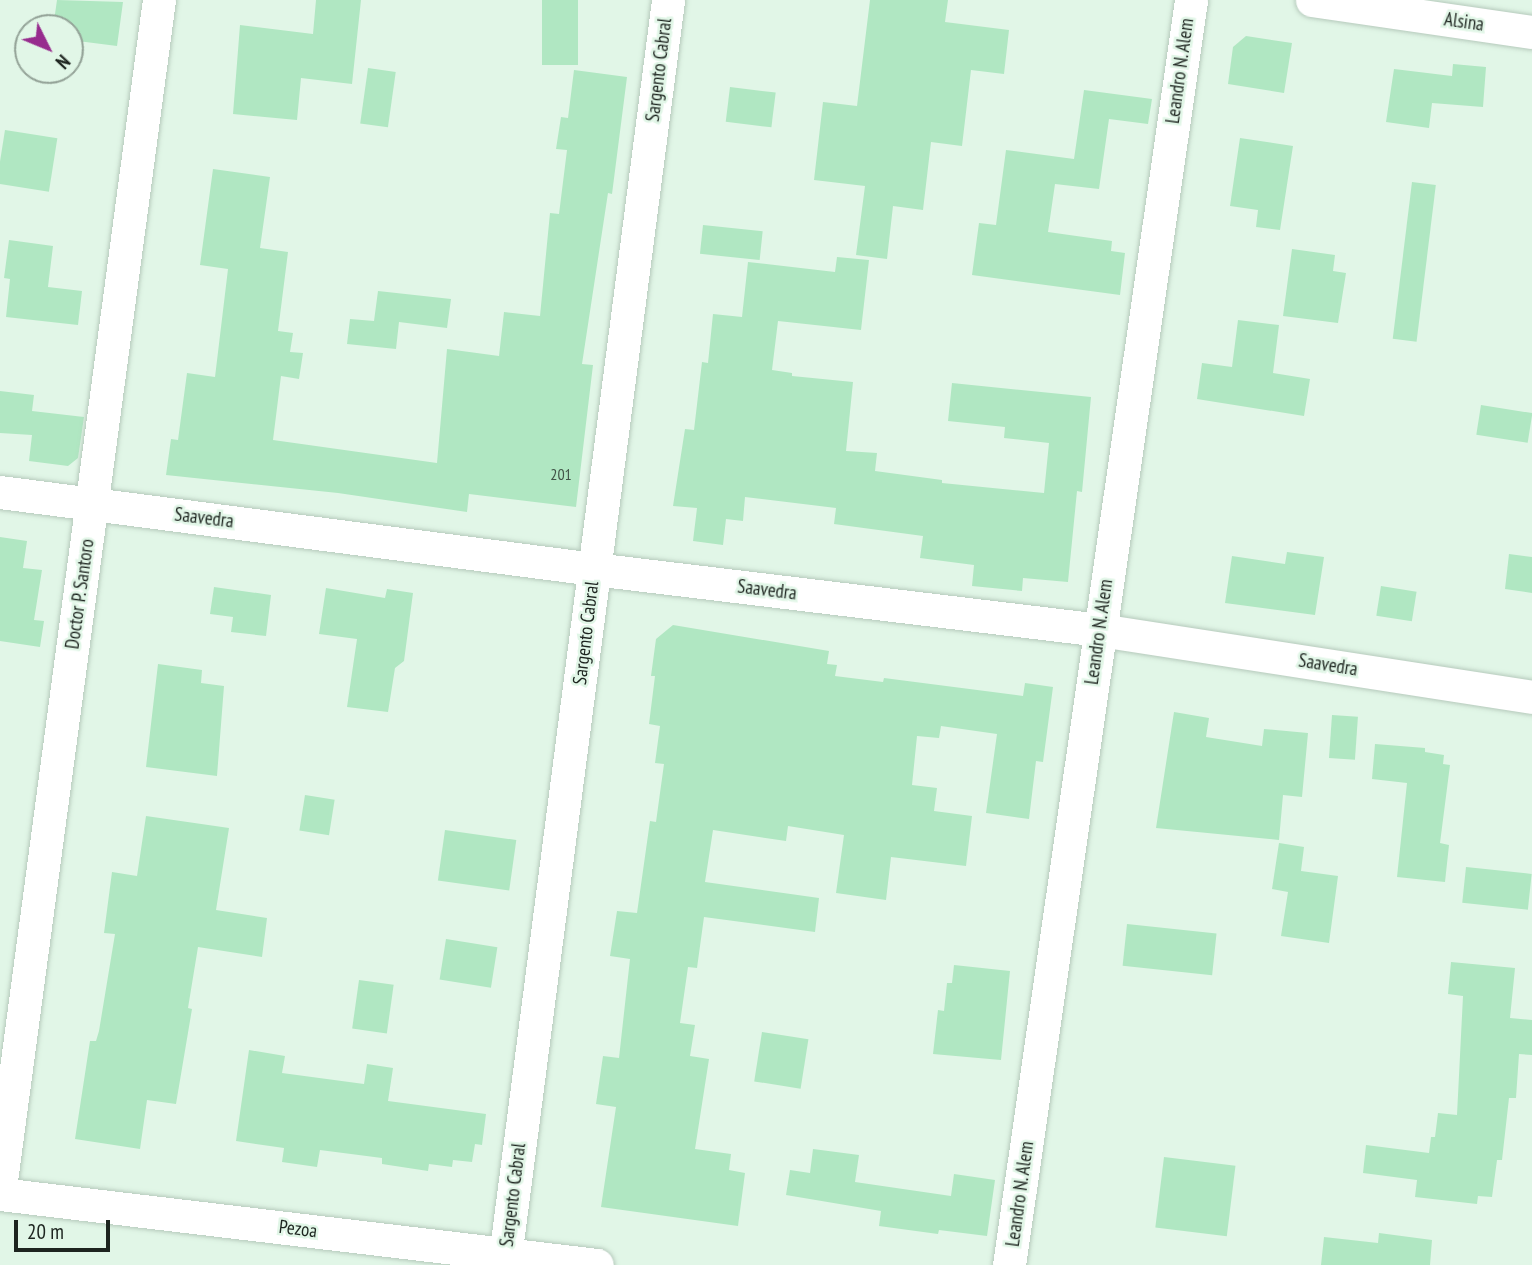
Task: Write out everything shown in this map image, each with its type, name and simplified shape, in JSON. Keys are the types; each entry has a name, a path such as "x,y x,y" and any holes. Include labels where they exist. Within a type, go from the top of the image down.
{"street":[{"name":"Doctor P. Santoro","path":"0,1188 159,0"},
{"name":"Sargento Cabral","path":"504,1259 668,0"},
{"name":"Leandro N. Alem","path":"1009,1265 1191,0"},
{"name":"Alsina","path":"1312,0 1532,32"},
{"name":"Saavedra","path":"0,492 594,569 1100,630 1532,697"},
{"name":"Pezoa","path":"0,1194 504,1259 597,1265"}],"building":[{"path":"57,0 123,2 117,46 84,42 84,14 55,14"},
{"path":"316,0 361,0 352,84 301,78 297,120 233,114 240,25 313,34"},
{"path":"542,0 578,0 578,65 542,65"},
{"path":"870,0 948,0 945,22 1009,30 1004,74 971,70 962,146 931,142 923,210 893,206 887,259 856,255 865,186 814,180 823,102 857,106"},
{"path":"1246,36 1292,43 1284,93 1228,84 1233,47"},
{"path":"1453,64 1486,67 1483,107 1432,103 1429,128 1386,122 1394,69 1452,76"},
{"path":"368,68 396,72 388,127 360,123"},
{"path":"574,70 627,77 612,194 608,193 582,364 593,365 576,507 469,494 467,512 338,493 166,475 171,439 178,440 187,373 215,377 228,269 200,265 213,169 270,177 260,248 288,252 278,331 293,333 290,352 303,353 299,379 281,376 273,440 437,463 447,349 499,356 504,312 540,316 550,213 559,214 567,150 556,149 561,117 568,118"},
{"path":"730,87 776,93 771,127 726,122"},
{"path":"1084,90 1152,99 1148,124 1109,119 1099,189 1055,184 1048,232 1112,241 1111,251 1125,253 1120,295 972,275 979,223 996,225 1006,150 1074,159"},
{"path":"5,130 57,138 49,192 0,184"},
{"path":"1240,138 1293,146 1280,230 1256,227 1258,210 1230,206"},
{"path":"1412,182 1436,185 1417,342 1393,339"},
{"path":"703,225 763,231 760,260 700,254"},
{"path":"9,240 53,246 48,287 82,291 78,325 6,317 10,279 4,278"},
{"path":"1292,249 1335,255 1333,271 1346,273 1338,323 1283,316"},
{"path":"837,257 869,260 861,330 778,321 772,370 792,373 792,376 853,382 846,451 877,453 875,471 942,480 942,483 1044,493 1049,443 1004,438 1005,427 948,421 952,383 1091,397 1082,492 1077,491 1068,582 1023,578 1022,591 972,586 974,565 920,558 923,536 834,524 836,508 745,497 743,521 726,519 723,545 693,541 697,508 673,506 685,429 694,430 702,362 708,363 713,314 742,317 748,262 835,272"},
{"path":"378,291 451,299 447,328 399,322 396,349 347,344 350,319 374,321"},
{"path":"1238,320 1279,325 1273,373 1310,379 1304,416 1197,399 1202,363 1232,367"},
{"path":"0,391 34,395 32,411 84,417 78,458 68,466 29,461 32,435 0,433"},
{"path":"1481,405 1532,413 1528,443 1476,435"},
{"path":"0,537 27,541 23,568 42,570 34,620 44,621 40,647 0,641"},
{"path":"1287,552 1324,557 1315,615 1225,603 1232,556 1285,564"},
{"path":"1509,554 1532,557 1532,593 1505,589"},
{"path":"1381,586 1417,592 1412,621 1376,616"},
{"path":"214,587 271,595 266,636 231,632 233,617 210,614"},
{"path":"326,588 385,598 387,589 413,593 404,661 395,668 388,712 347,707 357,639 319,634"},
{"path":"673,625 829,651 827,664 837,665 835,676 883,682 884,678 1023,696 1025,683 1053,687 1043,762 1036,761 1029,819 986,813 997,734 941,726 939,738 917,736 912,785 937,788 934,811 972,816 966,866 891,857 886,900 836,893 844,835 788,826 786,841 713,830 705,882 819,898 815,932 704,917 697,968 688,967 680,1023 695,1025 690,1056 709,1059 695,1149 731,1154 729,1170 745,1173 738,1226 601,1207 616,1107 596,1104 603,1056 619,1058 630,959 610,956 617,911 637,913 650,821 656,822 664,764 655,763 660,726 649,724 655,676 651,676 656,639"},
{"path":"158,664 202,670 201,683 224,686 217,776 146,767"},
{"path":"1174,712 1209,718 1206,737 1262,746 1264,729 1308,733 1302,797 1283,795 1279,840 1156,828"},
{"path":"1332,715 1358,717 1355,760 1329,758"},
{"path":"1375,744 1425,748 1425,752 1444,755 1443,764 1450,765 1440,843 1449,845 1445,882 1397,877 1407,783 1372,779"},
{"path":"305,795 335,800 329,835 299,831"},
{"path":"146,816 229,828 216,910 267,918 262,957 198,947 188,1008 192,1009 176,1104 147,1100 140,1149 75,1139 90,1041 96,1041 99,1031 115,934 104,933 112,872 137,876"},
{"path":"445,830 516,840 509,891 438,881"},
{"path":"1279,843 1304,847 1301,871 1338,876 1329,943 1281,936 1288,892 1272,889"},
{"path":"1466,867 1532,874 1528,910 1462,903"},
{"path":"1127,924 1217,933 1212,975 1123,966"},
{"path":"446,939 497,947 491,988 440,979"},
{"path":"1451,962 1515,968 1510,1018 1532,1020 1532,1055 1519,1054 1516,1098 1509,1098 1502,1160 1497,1160 1492,1197 1478,1196 1477,1204 1415,1197 1417,1180 1363,1173 1366,1145 1429,1153 1431,1137 1435,1137 1438,1113 1457,1115 1463,996 1448,994"},
{"path":"954,965 1010,971 1001,1060 933,1054 938,1010 944,1011 947,983 952,983"},
{"path":"359,980 394,985 387,1033 352,1029"},
{"path":"762,1032 808,1039 801,1089 754,1081"},
{"path":"249,1050 285,1056 282,1073 364,1084 367,1064 393,1068 388,1101 486,1114 482,1145 475,1144 472,1162 453,1160 452,1167 429,1164 428,1171 382,1164 382,1158 320,1150 317,1167 282,1162 284,1148 236,1141"},
{"path":"813,1149 859,1155 855,1182 951,1196 954,1174 995,1180 987,1236 939,1230 938,1234 879,1226 881,1211 786,1195 790,1170 810,1173"},
{"path":"1164,1157 1235,1166 1227,1236 1155,1227"},
{"path":"1379,1233 1432,1240 1430,1265 1321,1265 1324,1237 1378,1243"}]}
